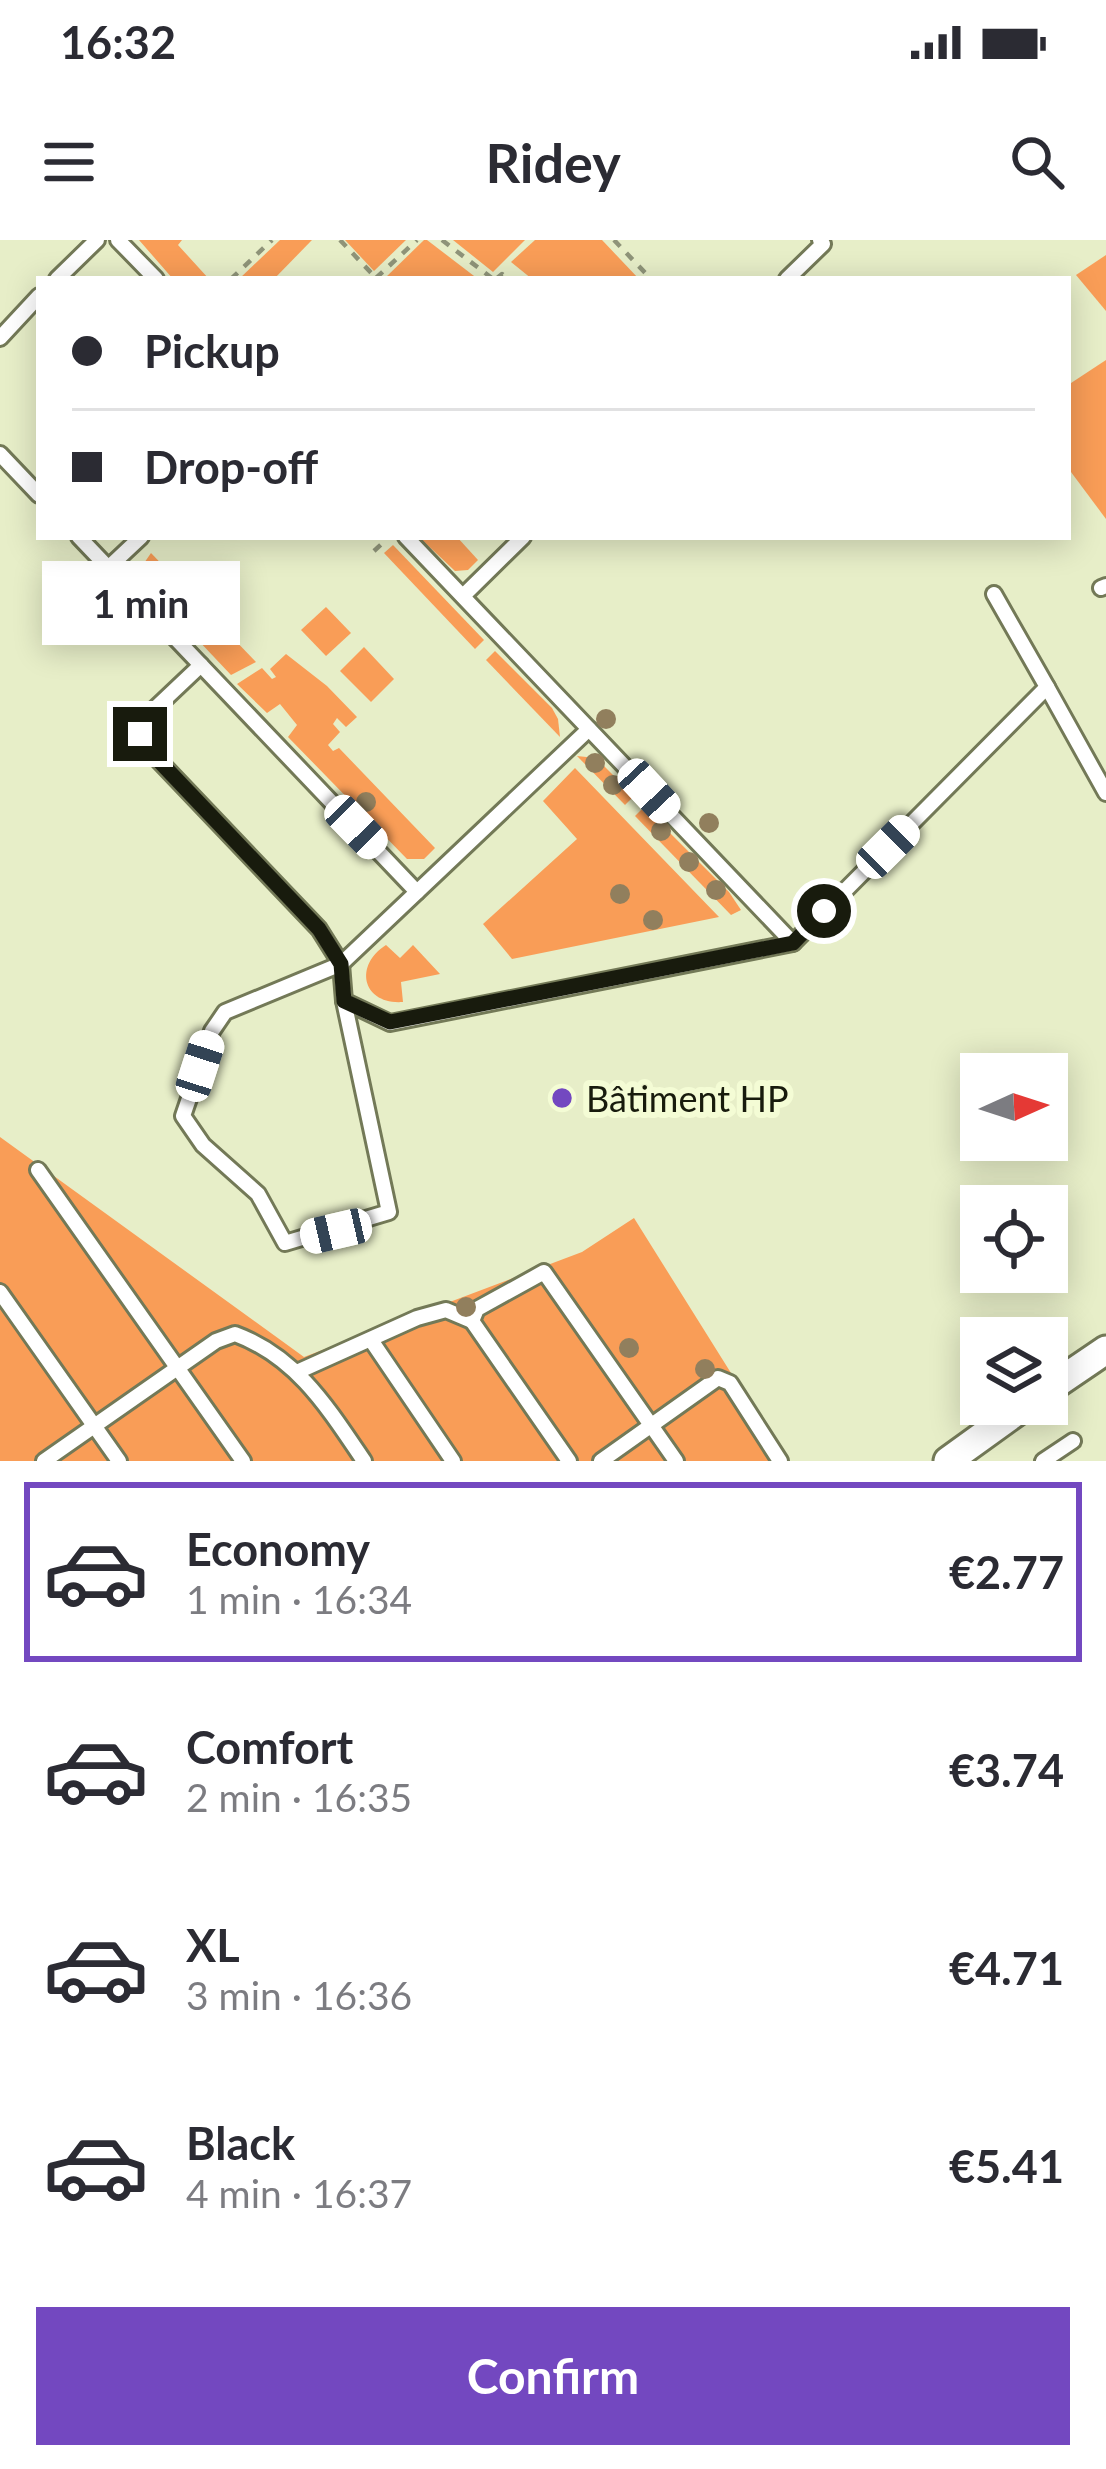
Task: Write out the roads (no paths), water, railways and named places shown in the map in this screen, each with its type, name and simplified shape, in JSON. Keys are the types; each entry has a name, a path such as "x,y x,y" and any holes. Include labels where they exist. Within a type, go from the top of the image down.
{"street":[{"path":"1068,1376 1106,1350"},
{"path":"948,1461 998,1425"}],"lane":[{"path":"60,276 97,240"},
{"path":"118,240 153,276"},
{"path":"790,276 823,244 820,240"},
{"path":"0,338 36,299"},
{"path":"0,454 36,492"},
{"path":"82,540 417,892"},
{"path":"109,568 138,540"},
{"path":"409,540 793,943"},
{"path":"463,596 520,540"},
{"path":"994,594 1106,793"},
{"path":"201,665 146,717 140,726 142,743 319,929 341,964 344,1001 389,1213 285,1243 258,1194 203,1145 183,1117 212,1031 225,1012 341,964 589,729"},
{"path":"344,1001 390,1022 793,943 1047,687"},
{"path":"38,1170 243,1461"},
{"path":"472,1321 477,1309 544,1272 676,1461"},
{"path":"0,1292 119,1461"},
{"path":"297,1372 416,1318 446,1310 472,1321 569,1461"},
{"path":"44,1461 216,1341 235,1334 268,1346 297,1372 364,1461"},
{"path":"370,1340 453,1461"},
{"path":"601,1461 718,1378 730,1383 772,1458"},
{"path":"1042,1461 1073,1441"}],"place":[{"name":"Bâtiment HP","path":"562,1098"}]}
